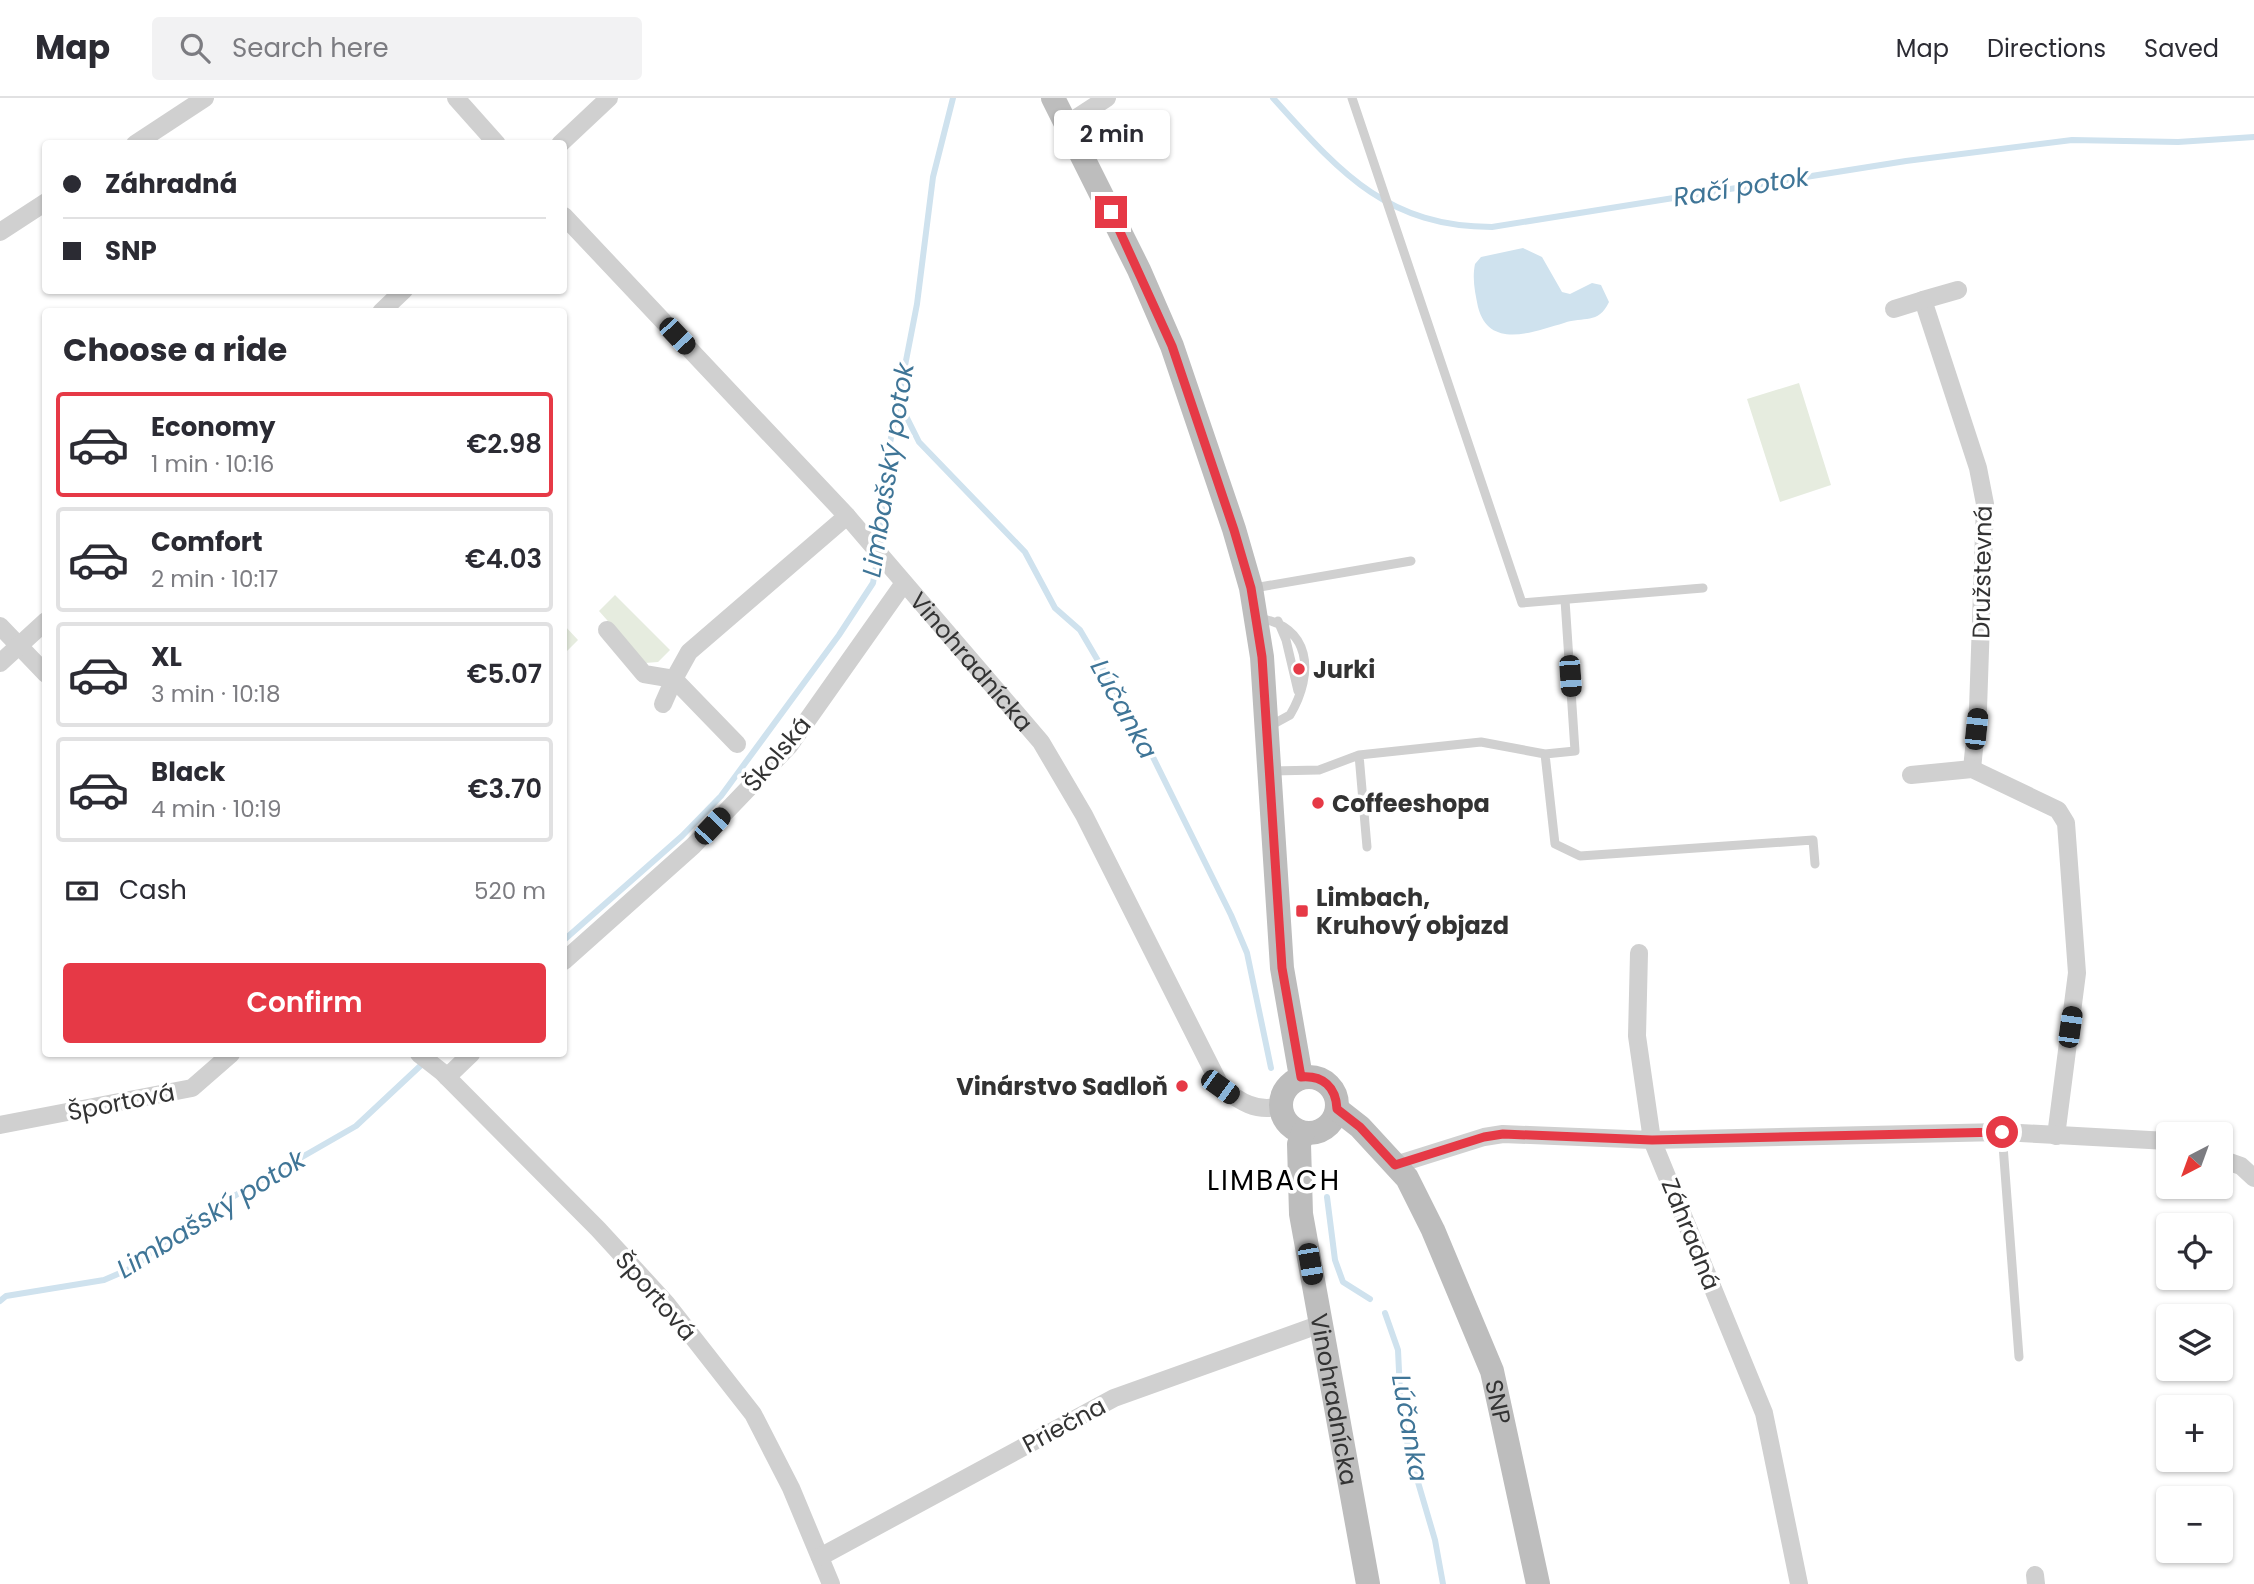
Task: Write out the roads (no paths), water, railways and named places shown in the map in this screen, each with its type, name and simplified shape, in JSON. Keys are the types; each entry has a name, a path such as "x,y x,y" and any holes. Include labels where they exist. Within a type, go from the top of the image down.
{"street":[{"path":"141,140 205,98"},
{"path":"457,98 494,140"},
{"path":"564,140 609,98"},
{"path":"1053,98 1172,346 1227,505 1251,588 1267,619 1267,728 1279,929 1288,1007 1301,1077"},
{"path":"1067,124 1107,98"},
{"path":"0,232 42,205"},
{"name":"Vinohradnícka","path":"567,218 847,516 1041,742 1084,816 1220,1087 1252,1106 1270,1109 1280,1106"},
{"path":"1894,309 1958,290"},
{"path":"385,308 400,294"},
{"name":"Družstevná","path":"1923,300 1979,468 1985,504 1978,709 1972,769"},
{"path":"663,704 690,652 847,516"},
{"name":"Školská","path":"567,958 693,846 789,746 904,583"},
{"path":"0,663 42,625"},
{"path":"0,626 42,670"},
{"name":"Školská","path":"607,630 644,674 674,680 737,744"},
{"path":"1911,775 1972,769 2058,810 2066,823 2077,973 2056,1136"},
{"path":"1395,1165 1484,1137 1503,1134 1652,1140 1637,1036 1639,953"},
{"name":"Športová","path":"0,1125 192,1088 228,1057"},
{"name":"Športová","path":"423,1057 444,1075 606,1238 666,1303 753,1414 792,1488 831,1584"},
{"path":"444,1075 467,1057"},
{"path":"1311,1076 1328,1084 1334,1091 1337,1109 1334,1118 1321,1131 1303,1133 1287,1123 1280,1106 1286,1088 1301,1077 1311,1076"},
{"name":"SNP","path":"1337,1109 1360,1127 1407,1178 1433,1230 1492,1371 1538,1584"},
{"name":"Záhradná","path":"1798,1584 1764,1413 1652,1140 2002,1132 2156,1140"},
{"name":"Vinohradnícka","path":"1303,1133 1299,1144 1301,1214 1343,1434 1368,1584"},
{"path":"2233,1163 2241,1166 2254,1178"},
{"name":"Priečna","path":"820,1557 1114,1398 1321,1324"}],"lane":[{"path":"1352,98 1522,603 1703,588"},
{"path":"1251,588 1411,561"},
{"path":"1269,771 1319,770 1359,755 1480,743 1545,754 1576,751 1565,600"},
{"path":"1267,619 1299,638 1305,672 1290,715 1267,728"},
{"path":"1545,754 1555,844 1580,856 1812,840 1815,864"},
{"path":"1359,755 1367,847"},
{"path":"2002,1132 2019,1357"}],"water":[{"path":"1523,248 1542,257 1562,292 1570,294 1592,283 1601,285 1609,302 1605,309 1595,317 1526,333 1502,333 1492,329 1478,307 1474,280 1475,264 1481,257"}],"waterway":[{"name":"Limbašský potok","path":"567,937 682,836 721,796 839,635 873,583 882,534 882,484 917,304 933,177 953,98"},
{"name":"Račí potok","path":"1273,98 1320,149 1368,190 1422,217 1455,224 1492,227 1906,161 2072,140 2178,142 2254,137"},
{"name":"Lúčanka","path":"900,404 919,442 1025,552 1055,608 1080,630 1145,741 1247,953 1271,1068"},
{"name":"Limbašský potok","path":"0,1301 6,1296 104,1280 134,1267 189,1222 356,1126 430,1057"},
{"name":"Lúčanka","path":"1327,1197 1335,1260 1343,1282 1370,1299"},
{"name":"Lúčanka","path":"1385,1313 1398,1350 1401,1413 1410,1455 1435,1540 1443,1584"}],"place":[{"name":"Jurki","path":"1299,669"},
{"name":"Coffeeshopa","path":"1318,803"},
{"name":"Limbach, Kruhový objazd","path":"1302,911"},
{"name":"Vinárstvo Sadloň","path":"1182,1086"}],"district":[{"name":"LIMBACH","path":"1274,1180"}]}
